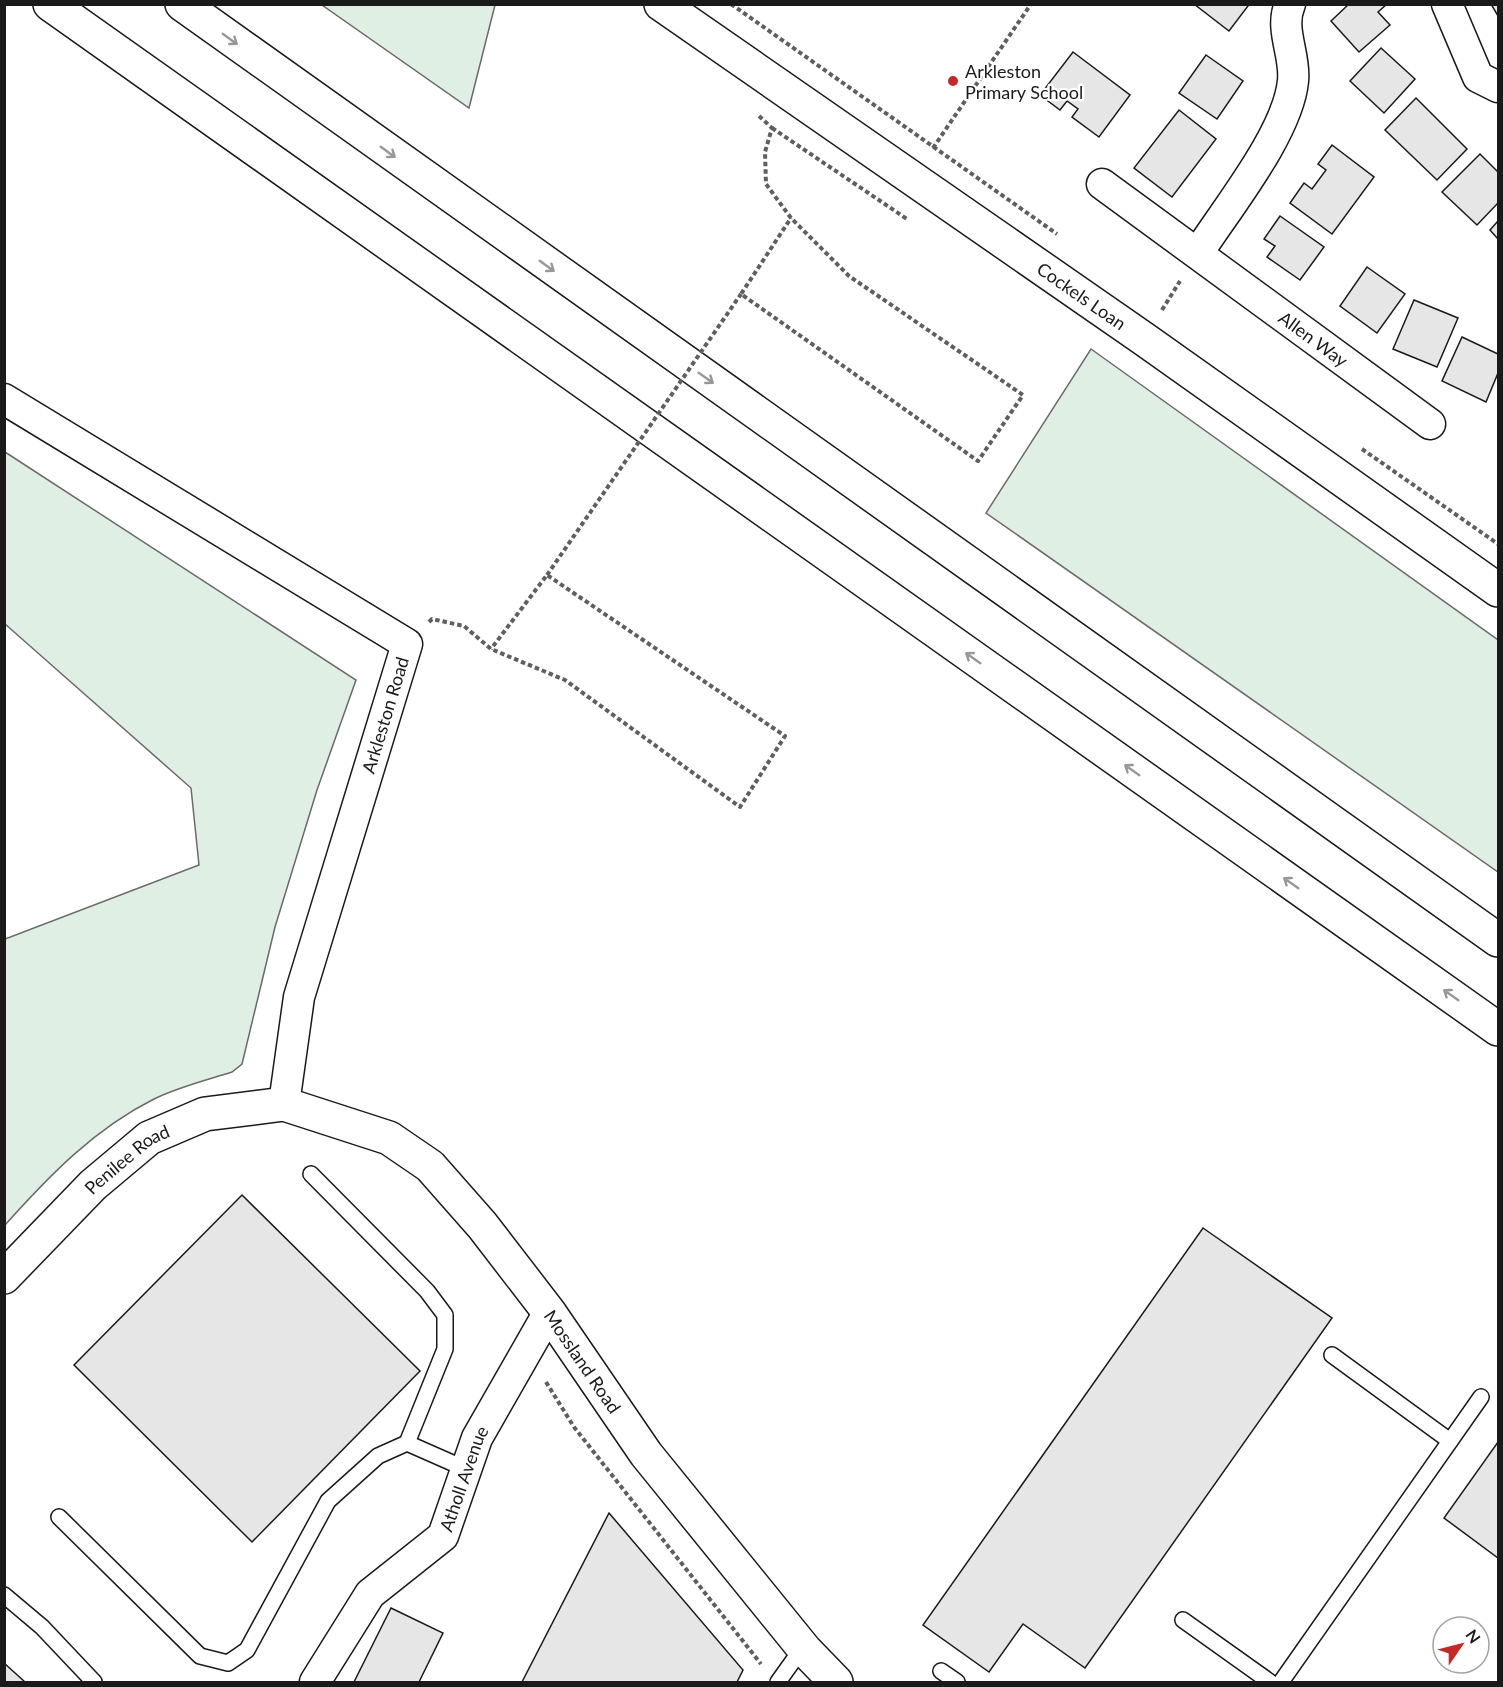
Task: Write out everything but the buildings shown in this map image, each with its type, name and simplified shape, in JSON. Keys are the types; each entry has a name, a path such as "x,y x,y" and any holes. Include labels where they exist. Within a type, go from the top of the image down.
{"main road":[{"path":"50,4 1498,1029"},
{"path":"182,4 1498,940"},
{"name":"Cockels Loan","path":"661,4 1144,339 1498,590"},
{"name":"Penilee Road","path":"4,1277 93,1185 149,1138 205,1114 284,1104"},
{"name":"Mossland Road","path":"284,1104 389,1138 430,1166 482,1225 549,1312 646,1454 802,1647 836,1683"}],"street":[{"path":"1197,253 1278,133 1293,81 1285,16 1290,4"},
{"path":"1447,4 1478,77 1498,87"},
{"name":"Allen Way","path":"1102,184 1430,424"},
{"name":"Arkleston Road","path":"4,399 407,644 299,997 284,1104"},
{"name":"Atholl Avenue","path":"315,1683 370,1594 443,1536 477,1437 549,1312"}],"lane":[{"path":"59,1517 200,1656 228,1663 247,1650 328,1501 378,1456 407,1443 446,1349 445,1315 426,1291 311,1174"},
{"path":"1332,1355 1450,1441"},
{"path":"1281,1683 1481,1397"},
{"path":"407,1443 466,1469"},
{"path":"4,1595 42,1627 94,1683"},
{"path":"1184,1620 1270,1683"},
{"path":"778,1683 802,1647"},
{"path":"941,1671 957,1683"}],"path":[{"path":"917,181 936,142 1031,4"},
{"path":"741,294 978,461 1023,396 849,276 791,218 766,184 765,152 772,128 754,112"},
{"path":"491,649 547,575 791,218"},
{"path":"1144,339 1197,253"},
{"path":"407,644 432,619 464,626 491,649 566,680 740,807 785,736 547,575"}],"green space":[{"path":"322,5 495,5 469,108"},
{"path":"1091,349 1498,640 1498,872 986,513"},
{"path":"5,452 356,680 317,790 275,927 242,1064 232,1072 183,1087 154,1099 112,1124 74,1155 5,1225 5,939 199,865 191,788 5,624"}],"place":[{"name":"Arkleston Primary School","path":"953,81"}]}
